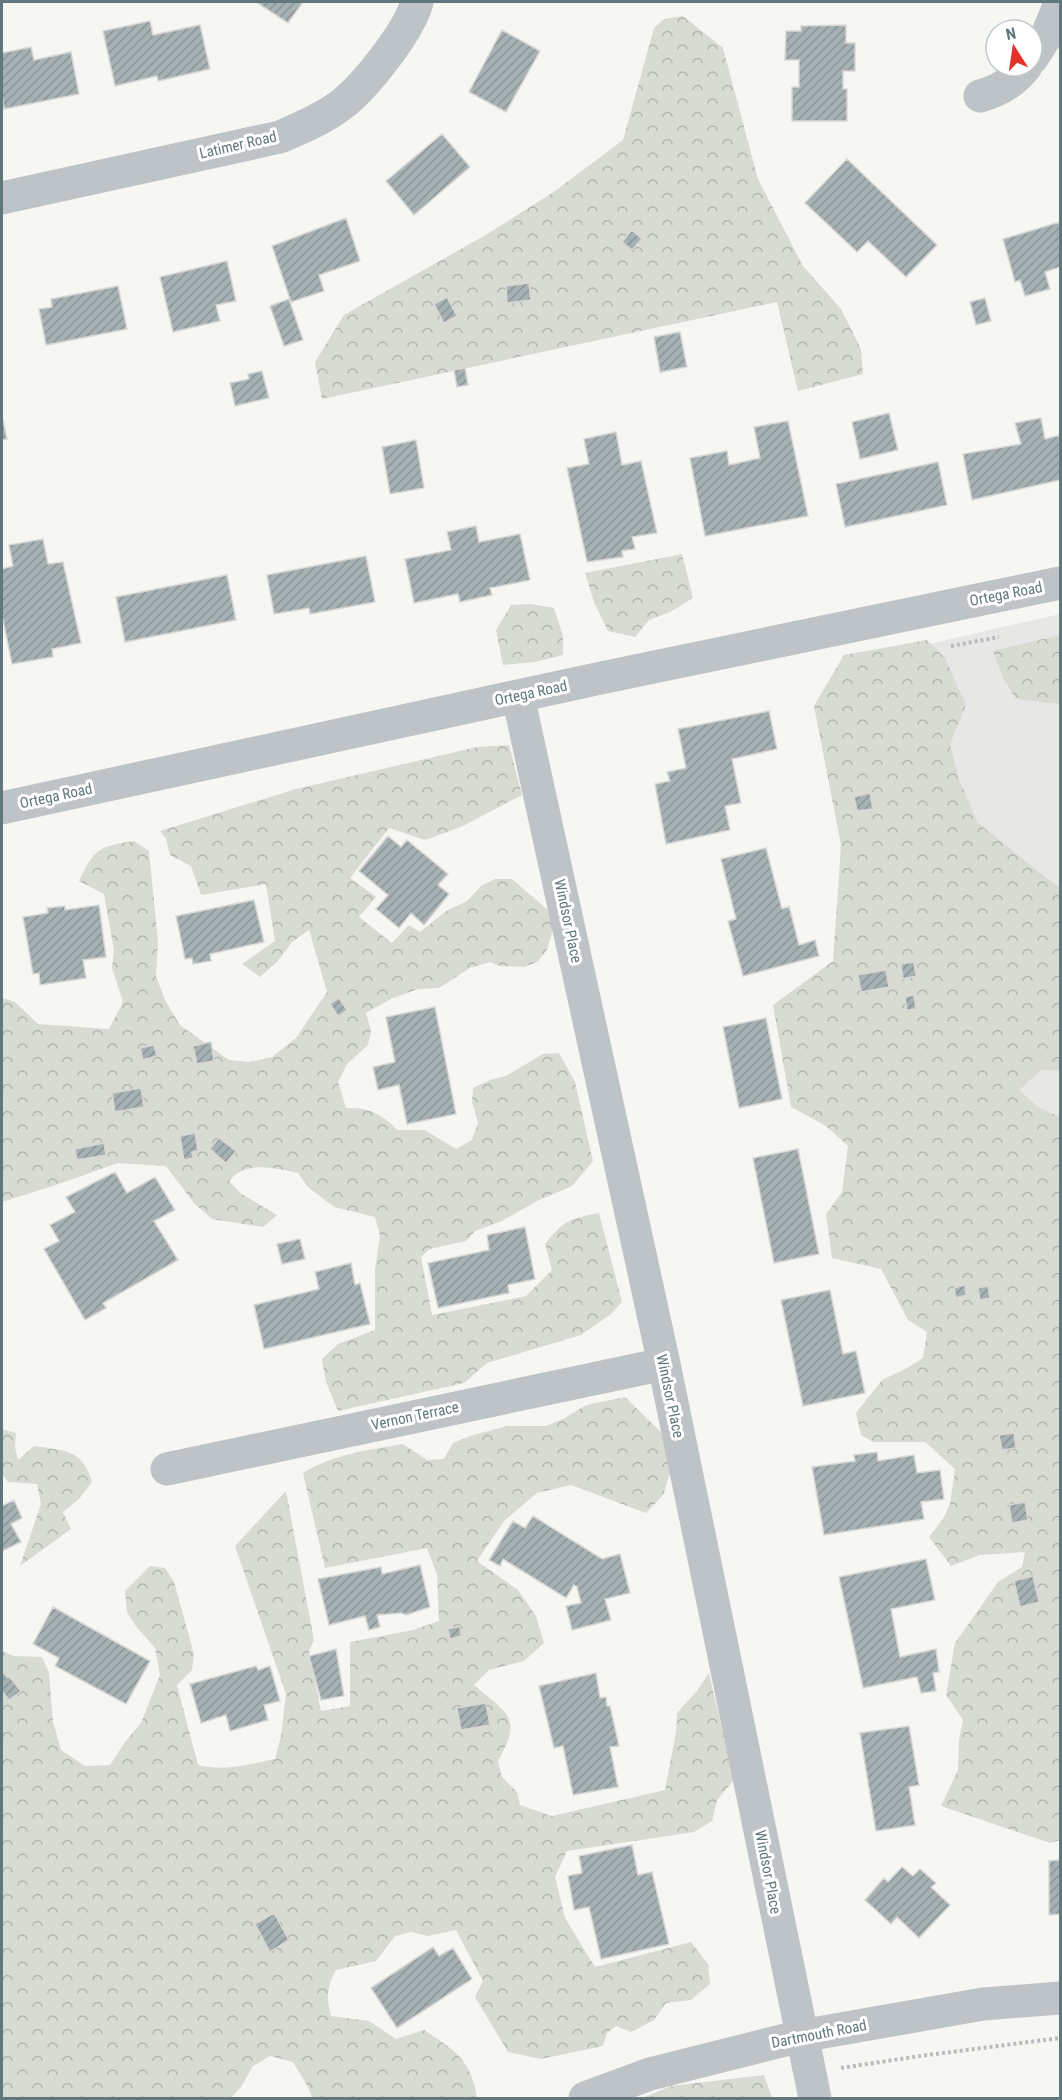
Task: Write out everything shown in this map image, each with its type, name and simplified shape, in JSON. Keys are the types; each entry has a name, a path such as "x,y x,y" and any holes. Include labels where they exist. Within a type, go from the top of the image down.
{"street":[{"name":"Latimer Road","path":"2,198 280,136 308,124 342,105 392,50 414,12 417,2"},
{"path":"1044,39 1060,3"},
{"path":"980,96 1000,89 1016,78"},
{"name":"Ortega Road","path":"2,808 518,696 1060,583"},
{"name":"Windsor Place","path":"518,696 664,1364 815,2098"},
{"name":"Vernon Terrace","path":"167,1468 664,1364"},
{"name":"Dartmouth Road","path":"585,2098 650,2074 801,2036 983,2004 1060,1998"}],"path":[{"path":"951,646 999,637"},
{"path":"838,2069 1060,2038"}],"shaded area":[{"path":"1060,614 1060,1540 859,660"}],"green space":[{"path":"683,16 723,48 758,179 803,266 841,309 861,349 863,374 798,391 777,302 322,399 315,362 344,315 489,233 555,191 623,140 654,28 664,19"},
{"path":"682,554 693,598 670,612 649,620 635,637 608,631 594,602 585,573"},
{"path":"530,604 554,608 563,636 563,655 535,662 503,665 496,630 511,605"},
{"path":"1060,635 1060,704 1016,699 1003,678 993,651"},
{"path":"927,640 945,658 966,705 950,744 959,779 978,823 1060,887 1060,1071 1041,1070 1019,1090 1038,1107 1060,1117 1060,1840 1050,1843 941,1806 958,1770 959,1740 963,1720 946,1695 955,1643 998,1582 1022,1567 1025,1552 980,1555 951,1566 929,1537 943,1519 950,1504 955,1469 925,1442 873,1442 861,1435 856,1413 882,1380 923,1358 927,1332 908,1320 881,1269 832,1258 826,1214 842,1192 848,1146 826,1126 791,1107 773,1005 833,961 841,845 814,706 844,655"},
{"path":"509,745 522,795 461,827 425,840 389,828 350,878 376,897 359,917 392,943 409,925 420,932 446,911 467,901 481,886 495,879 512,879 549,911 553,929 547,950 537,962 524,967 500,966 490,962 470,968 439,988 418,989 391,999 366,1013 371,1031 368,1045 347,1064 338,1082 346,1108 374,1113 397,1130 425,1130 456,1149 472,1140 478,1123 472,1102 473,1088 506,1076 543,1054 559,1053 575,1082 593,1161 572,1186 537,1201 500,1222 475,1231 466,1241 430,1249 421,1257 432,1315 526,1296 552,1270 545,1244 552,1236 568,1222 599,1213 622,1302 611,1314 581,1335 487,1363 464,1383 338,1411 326,1382 322,1359 338,1344 375,1330 375,1270 380,1236 375,1217 334,1207 308,1187 298,1173 261,1167 243,1170 229,1181 240,1193 277,1215 263,1227 212,1219 194,1203 166,1166 118,1163 2,1202 2,998 15,1002 38,1024 109,1029 123,1002 112,968 114,951 104,894 79,881 89,862 99,851 112,845 134,841 149,851 158,941 156,976 165,1000 180,1025 229,1060 249,1062 272,1057 296,1038 327,992 309,930 292,942 277,962 260,977 242,964 275,941 266,884 201,895 191,866 170,855 166,839 160,831 296,789 477,747"},
{"path":"625,1397 664,1435 670,1473 663,1495 646,1513 571,1485 537,1493 504,1521 477,1561 518,1590 536,1616 544,1643 524,1661 489,1670 474,1685 496,1703 508,1717 510,1735 498,1761 502,1777 517,1792 520,1805 552,1816 665,1790 676,1732 677,1713 709,1673 734,1780 717,1800 712,1821 694,1832 567,1851 555,1877 565,1918 595,1967 691,1942 708,1964 710,1984 691,2000 666,2003 654,2020 631,2032 616,2026 607,2033 603,2046 541,2059 508,2052 475,1997 483,1981 456,1930 428,1936 411,1932 395,1936 376,1961 336,1970 328,1992 331,2016 369,2021 396,2039 424,2030 445,2044 466,2065 471,2074 477,2098 312,2098 293,2062 270,2056 253,2066 241,2087 231,2098 2,2098 2,1651 13,1656 42,1657 49,1673 53,1722 61,1750 85,1766 110,1765 141,1723 160,1675 155,1648 127,1612 125,1591 150,1566 165,1568 174,1582 194,1654 192,1670 177,1685 198,1765 217,1768 275,1759 281,1736 286,1694 235,1546 286,1491 314,1640 309,1651 321,1711 350,1706 350,1642 413,1630 439,1621 437,1575 427,1548 325,1568 303,1473 339,1457 403,1444 427,1460 444,1459 453,1443 470,1436 507,1426 546,1426 586,1405"},
{"path":"2,1429 16,1433 15,1447 18,1460 34,1446 70,1453 83,1463 92,1482 79,1499 63,1512 71,1529 20,1566 41,1504 37,1484 8,1482 2,1474"},
{"path":"764,2075 772,2098 642,2098 671,2086"}],"building":[{"path":"256,2 303,2 288,23"},
{"path":"150,21 153,35 200,25 210,69 158,81 157,76 115,86 103,31"},
{"path":"846,25 846,43 855,43 855,71 843,71 843,89 847,89 847,121 792,121 792,87 799,87 799,60 785,60 786,31 801,31 801,26"},
{"path":"502,30 540,51 506,112 469,92"},
{"path":"31,47 34,60 71,52 79,94 4,109 2,53"},
{"path":"442,134 470,167 414,215 386,181"},
{"path":"847,159 937,245 906,277 868,241 857,252 805,203"},
{"path":"346,218 360,261 319,275 324,291 291,302 272,246"},
{"path":"1060,222 1060,267 1045,272 1050,289 1025,296 1020,280 1015,282 1003,239"},
{"path":"632,230 642,239 632,250 622,242"},
{"path":"227,261 236,301 216,305 220,321 173,332 160,277"},
{"path":"529,283 531,300 507,303 506,286"},
{"path":"118,286 127,329 46,345 39,309 52,307 51,299"},
{"path":"447,297 457,316 444,323 434,304"},
{"path":"985,298 991,321 976,325 970,302"},
{"path":"289,299 303,340 284,346 270,306"},
{"path":"680,332 687,367 660,372 654,337"},
{"path":"465,368 468,385 457,387 454,370"},
{"path":"262,371 269,398 235,406 230,383 249,379 248,374"},
{"path":"889,413 898,450 860,459 852,422"},
{"path":"1041,418 1045,439 1060,435 1060,480 972,500 963,454 1021,444 1015,423"},
{"path":"2,420 7,439 2,440"},
{"path":"788,421 808,516 705,536 690,458 727,451 729,465 760,458 754,427"},
{"path":"616,432 622,465 641,461 657,533 632,537 635,549 622,551 623,557 587,562 567,468 589,464 584,439"},
{"path":"416,440 424,488 390,494 382,447"},
{"path":"938,462 947,505 845,527 836,484"},
{"path":"476,526 479,542 520,534 530,580 490,588 492,595 460,602 458,594 414,603 405,559 451,550 447,532"},
{"path":"43,539 48,564 63,562 81,643 52,649 53,657 12,664 2,615 2,569 13,566 9,545"},
{"path":"366,556 375,602 310,614 309,608 274,614 267,575"},
{"path":"227,575 236,620 125,642 116,597"},
{"path":"769,711 777,749 732,759 741,803 725,806 730,830 666,844 655,784 670,781 667,772 686,768 678,729"},
{"path":"870,793 873,809 857,811 854,797"},
{"path":"388,836 401,847 407,840 448,874 438,885 449,894 424,925 411,913 399,928 376,909 388,895 359,871"},
{"path":"766,848 782,909 789,906 799,945 815,940 819,956 743,976 728,921 736,919 721,859"},
{"path":"254,900 264,942 210,954 211,961 193,964 192,958 185,959 176,916"},
{"path":"99,905 106,957 83,960 86,978 40,985 39,973 33,974 23,917 48,913 47,908 65,906 65,910"},
{"path":"914,962 916,976 903,979 901,964"},
{"path":"886,970 889,987 861,992 858,975"},
{"path":"914,995 916,1009 907,1010 905,997"},
{"path":"339,998 347,1010 338,1016 330,1004"},
{"path":"435,1007 456,1114 407,1124 399,1085 378,1090 373,1067 395,1062 386,1017"},
{"path":"766,1018 782,1099 739,1108 723,1027"},
{"path":"211,1042 214,1061 197,1064 193,1046"},
{"path":"154,1045 157,1056 143,1060 140,1048"},
{"path":"141,1088 144,1107 115,1112 112,1093"},
{"path":"195,1133 198,1151 192,1152 193,1158 184,1160 180,1136"},
{"path":"219,1138 236,1151 226,1163 210,1149"},
{"path":"104,1143 106,1155 77,1160 75,1149"},
{"path":"798,1149 819,1254 774,1263 753,1158"},
{"path":"115,1172 127,1193 155,1177 175,1210 154,1221 178,1260 103,1303 106,1308 85,1320 44,1249 59,1241 50,1225 75,1212 66,1197"},
{"path":"525,1227 535,1279 508,1285 509,1293 438,1308 428,1263 489,1250 487,1235"},
{"path":"300,1239 305,1259 282,1264 277,1244"},
{"path":"351,1263 355,1285 360,1283 370,1324 264,1349 254,1305 319,1289 315,1272"},
{"path":"965,1285 966,1295 956,1298 954,1288"},
{"path":"988,1286 990,1298 980,1300 978,1288"},
{"path":"830,1290 843,1354 856,1351 865,1393 803,1406 781,1300"},
{"path":"1014,1433 1016,1448 1002,1450 999,1435"},
{"path":"877,1452 878,1461 914,1455 917,1473 940,1470 944,1499 921,1502 924,1519 824,1535 812,1467 855,1461 854,1455"},
{"path":"14,1500 22,1518 11,1524 21,1542 2,1551 2,1506"},
{"path":"1025,1502 1028,1520 1012,1523 1009,1505"},
{"path":"533,1516 602,1559 620,1554 630,1593 605,1599 611,1620 572,1630 566,1606 581,1603 577,1587 574,1585 566,1598 503,1559 500,1566 489,1560 513,1521 525,1528"},
{"path":"926,1559 935,1600 891,1609 900,1657 936,1649 939,1672 933,1673 936,1691 921,1693 917,1677 863,1688 839,1577"},
{"path":"420,1565 430,1607 406,1615 402,1613 377,1615 380,1627 369,1630 365,1616 329,1625 318,1579 381,1567 382,1574"},
{"path":"1033,1576 1039,1602 1020,1607 1014,1581"},
{"path":"53,1607 150,1661 126,1704 55,1666 59,1658 33,1644"},
{"path":"460,1626 461,1636 450,1639 448,1629"},
{"path":"336,1649 344,1696 321,1700 309,1656"},
{"path":"256,1666 258,1670 270,1666 280,1701 264,1705 268,1720 230,1731 226,1715 201,1723 190,1684"},
{"path":"3,1672 21,1691 9,1700 2,1691"},
{"path":"596,1673 600,1698 606,1697 607,1706 610,1706 619,1746 610,1747 618,1787 573,1795 563,1746 554,1748 539,1686"},
{"path":"486,1703 490,1725 461,1730 457,1708"},
{"path":"909,1726 919,1785 909,1787 915,1825 876,1831 860,1733"},
{"path":"632,1845 638,1875 652,1872 669,1944 601,1959 589,1907 574,1910 568,1876 582,1873 579,1856"},
{"path":"1060,1860 1060,1914 1049,1915 1049,1861"},
{"path":"902,1867 913,1876 920,1869 936,1883 931,1887 950,1905 919,1938 897,1917 891,1924 865,1900 884,1878 888,1882"},
{"path":"274,1913 289,1940 270,1952 255,1924"},
{"path":"433,1947 439,1956 453,1948 472,1979 397,2028 371,1988"}]}
